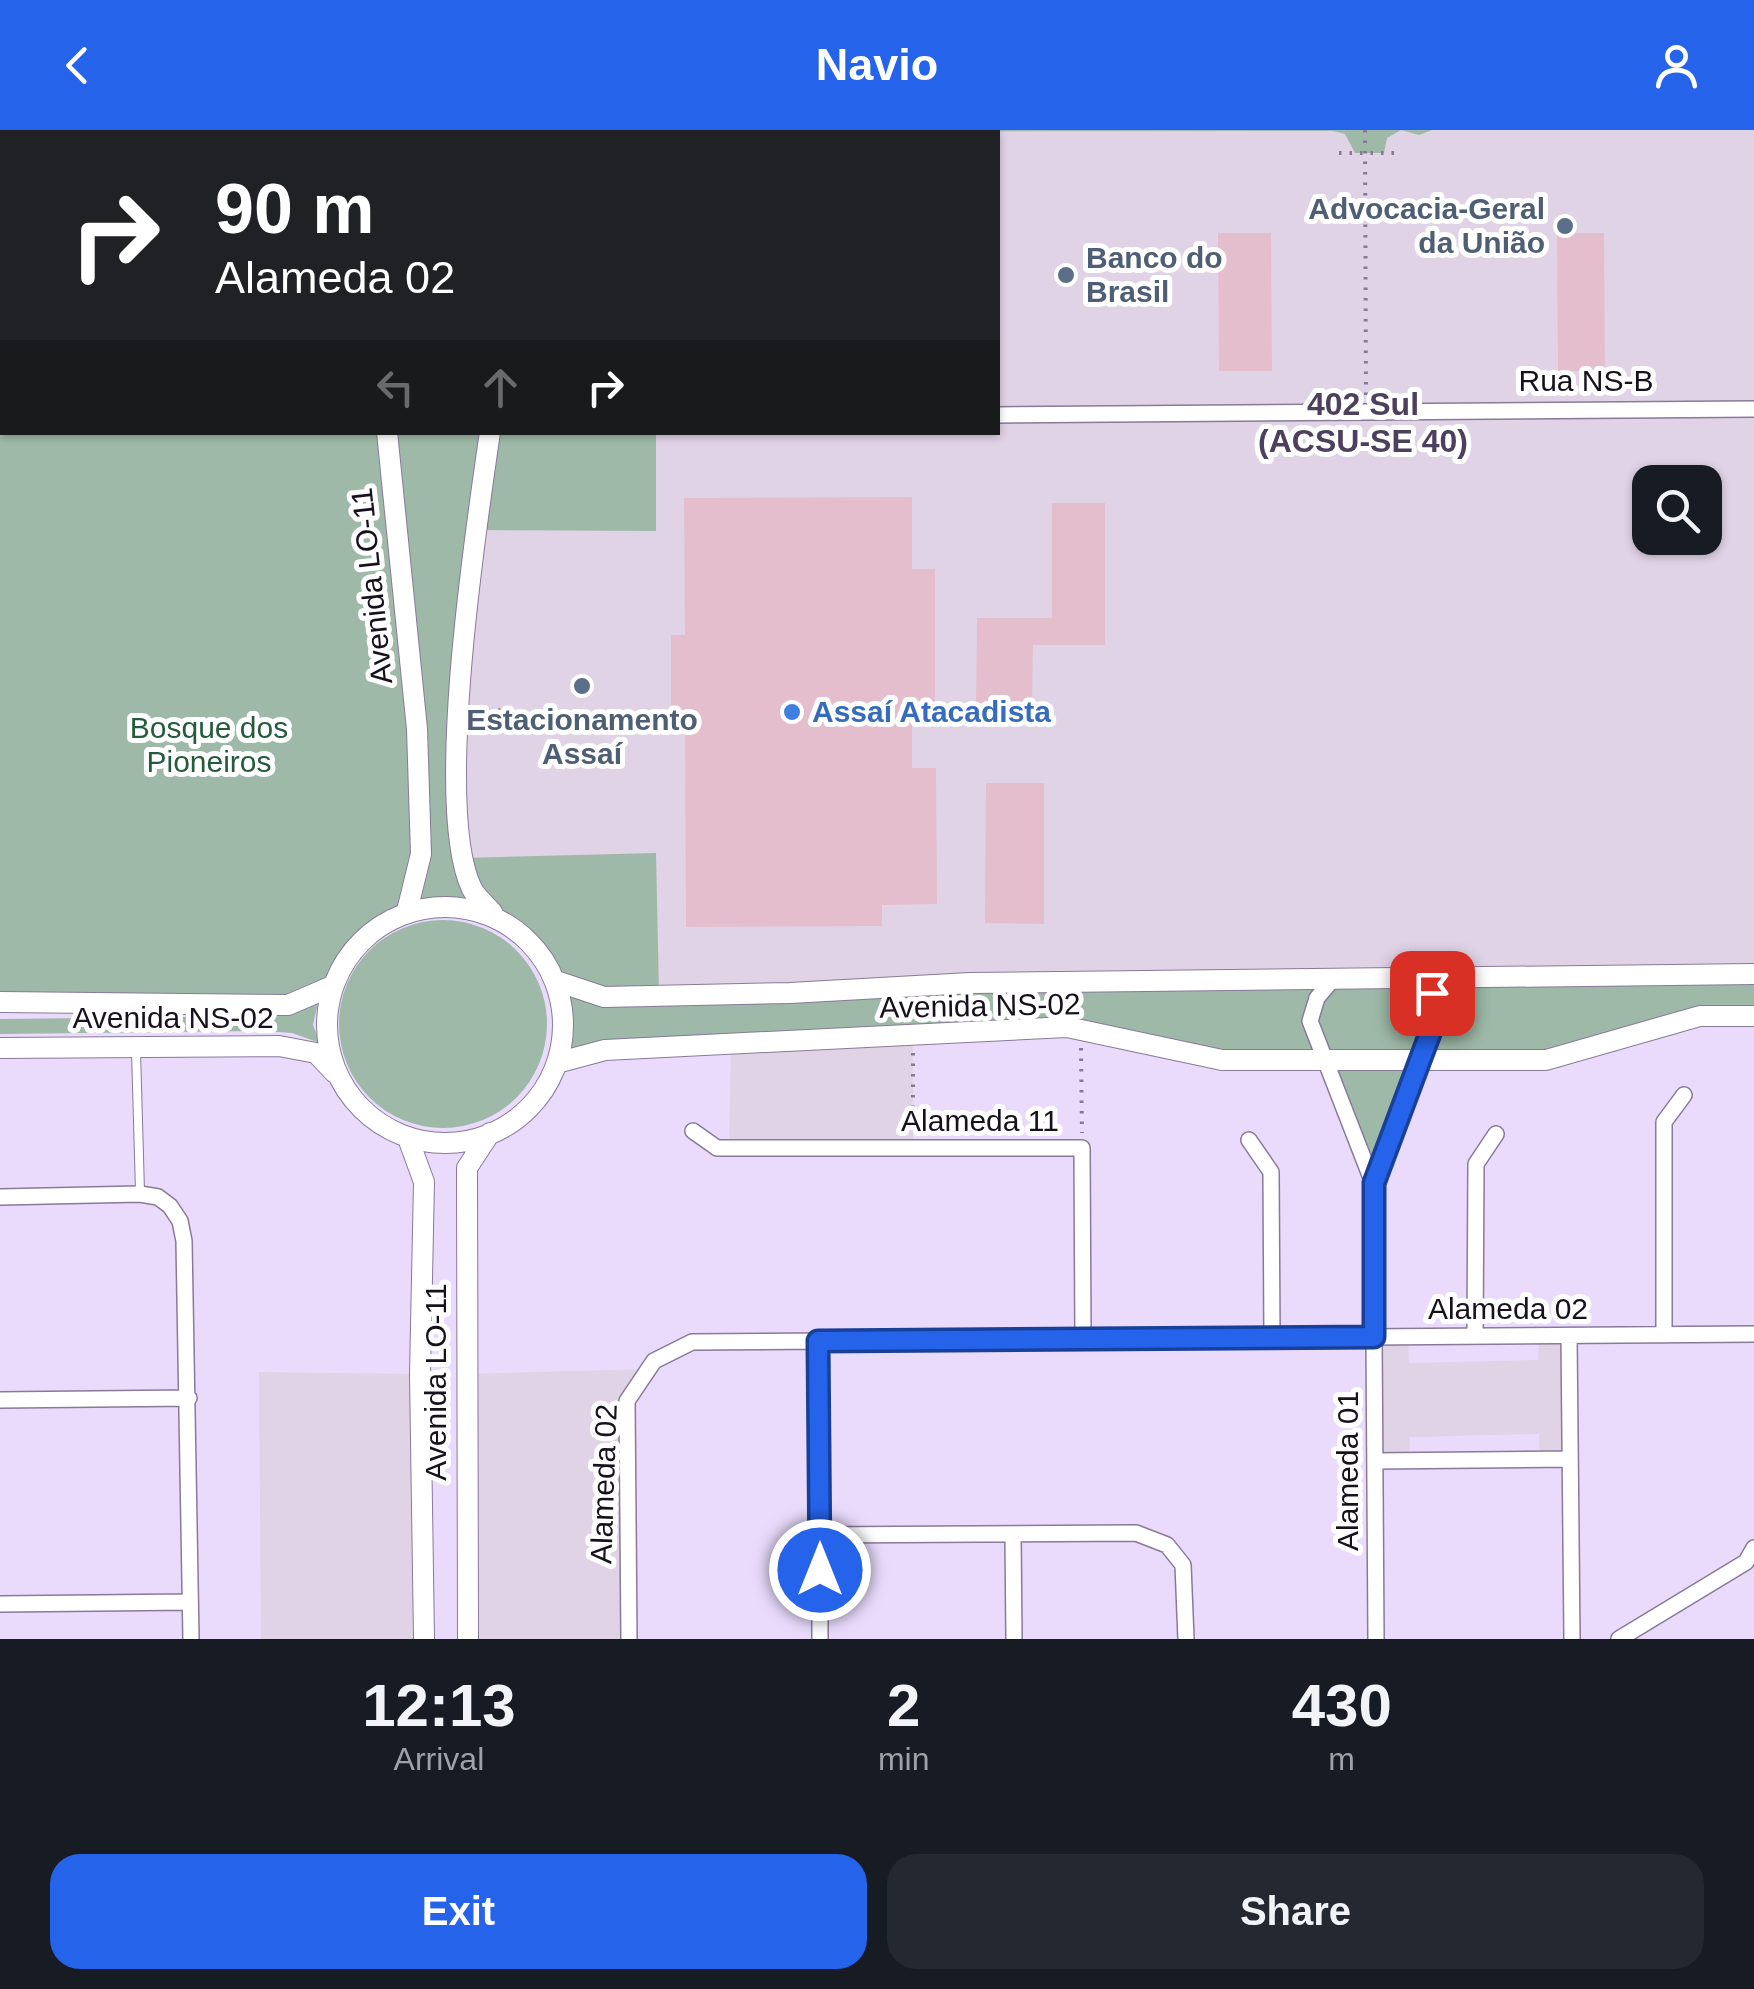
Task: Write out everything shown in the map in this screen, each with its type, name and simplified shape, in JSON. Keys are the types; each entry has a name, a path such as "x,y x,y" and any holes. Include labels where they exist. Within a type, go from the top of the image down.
{"street":[{"name":"Rua NS-B","path":"1000,414 1754,408"},
{"name":"Avenida LO-11","path":"387,435 417,729 421,854 406,911"},
{"path":"490,435 461,693 458,804 463,858 473,890 492,912 528,940 559,982 560,1062 518,1116 490,1133 452,1144 409,1141 369,1118 336,1075 330,1041 330,987 369,934 406,911 443,907 492,912"},
{"name":"Avenida NS-02","path":"559,982 604,997 790,993 970,982 1754,974"},
{"name":"Alameda 01","path":"1376,1639 1374,1183 1438,1012 1432,993 1421,978"},
{"name":"Alameda 01","path":"1333,979 1317,998 1310,1020 1374,1183"},
{"name":"Avenida NS-02","path":"0,1002 288,1005 330,987"},
{"name":"Avenida NS-02","path":"560,1062 605,1050 1081,1030 1222,1060 1546,1060 1700,1016 1754,1016"},
{"name":"Avenida NS-02","path":"0,1048 279,1046 316,1053 336,1075"},
{"path":"1664,1335 1664,1122 1684,1094"},
{"name":"Alameda 11","path":"693,1131 717,1148 1082,1148 1082,1339"},
{"name":"Avenida LO-11","path":"468,1639 467,1168 490,1133"},
{"path":"1475,1336 1476,1164 1496,1134"},
{"path":"1249,1140 1271,1172 1272,1338"},
{"name":"Avenida LO-11","path":"409,1141 424,1182 420,1374 424,1639"},
{"path":"0,1197 140,1194 158,1197 181,1226 189,1398 190,1639"},
{"name":"Alameda 02","path":"629,1639 627,1400 654,1361 692,1342 1754,1334"},
{"path":"1569,1336 1572,1639"},
{"path":"818,1341 820,1639"},
{"path":"0,1400 189,1398"},
{"path":"1375,1462 1570,1458"},
{"path":"820,1534 1136,1533 1167,1545 1183,1565 1186,1639"},
{"path":"1012,1534 1014,1639"},
{"path":"1619,1639 1746,1562 1754,1548"},
{"path":"0,1604 190,1602"}],"lane":[{"path":"136,1047 140,1194"}],"path":[{"path":"1365,130 1366,410"},
{"path":"1339,153 1400,152"},
{"path":"472,711 507,710"},
{"path":"1081,1030 1082,1148"},
{"path":"913,1036 913,1148"}],"shaded area":[{"path":"1000,130 1754,130 1754,974 790,993 559,982 528,940 492,912 463,858 476,529 490,435 1000,435"},
{"path":"913,1028 913,1148 729,1148 731,1043"},
{"path":"1539,1336 1569,1336 1570,1459 1540,1459 1539,1434 1410,1437 1409,1461 1375,1461 1374,1337 1408,1337 1409,1363 1538,1360"},
{"path":"648,1369 627,1401 629,1639 468,1639 466,1374"},
{"path":"259,1372 420,1374 424,1639 261,1639"}],"green space":[{"name":"Bosque dos Pioneiros","path":"1000,130 1401,130 1387,138 1384,153 1355,153 1345,134"},
{"path":"1401,130 1432,130 1419,135"},
{"name":"Bosque dos Pioneiros","path":"0,435 656,435 656,531 478,530 459,711 463,858 656,853 659,994 1754,974 1754,1016 1700,1016 1546,1060 1420,1060 1373,1183 1322,1060 1222,1060 1067,1027 560,1062 559,982 528,940 492,912 443,907 406,911 369,934 330,987 288,1005 0,1002"},
{"path":"443,920 483,927 517,950 540,984 547,1024 540,1064 517,1098 483,1121 443,1128 403,1121 369,1098 346,1064 339,1024 346,984 369,950 403,927"},
{"path":"319,998 313,1025 320,1043 292,1033 264,1031 0,1034 0,1019 267,1016 294,1011"}],"building":[{"path":"1218,233 1271,233 1272,371 1219,371"},
{"path":"1557,233 1604,233 1605,371 1558,371"},
{"name":"Assaí Atacadista","path":"912,497 912,569 935,569 935,701 912,701 912,768 936,768 937,904 882,905 882,926 686,927 685,716 671,716 671,635 685,635 684,498"},
{"path":"1052,503 1105,503 1105,645 1033,645 1032,705 976,705 977,618 1052,618"},
{"path":"986,783 1044,783 1044,924 985,923"}],"place":[{"name":"Advocacia-Geral da União","path":"1565,226"},
{"name":"Banco do Brasil","path":"1066,275"},
{"name":"Estacionamento Assaí","path":"582,686"},
{"name":"Assaí Atacadista","path":"792,712"}],"district":[{"name":"402 Sul (ACSU-SE 40)","path":"1363,422"}],"route":[{"path":"820,1570 818,1341 1374,1337 1374,1183 1438,1012 1432,993"}]}
